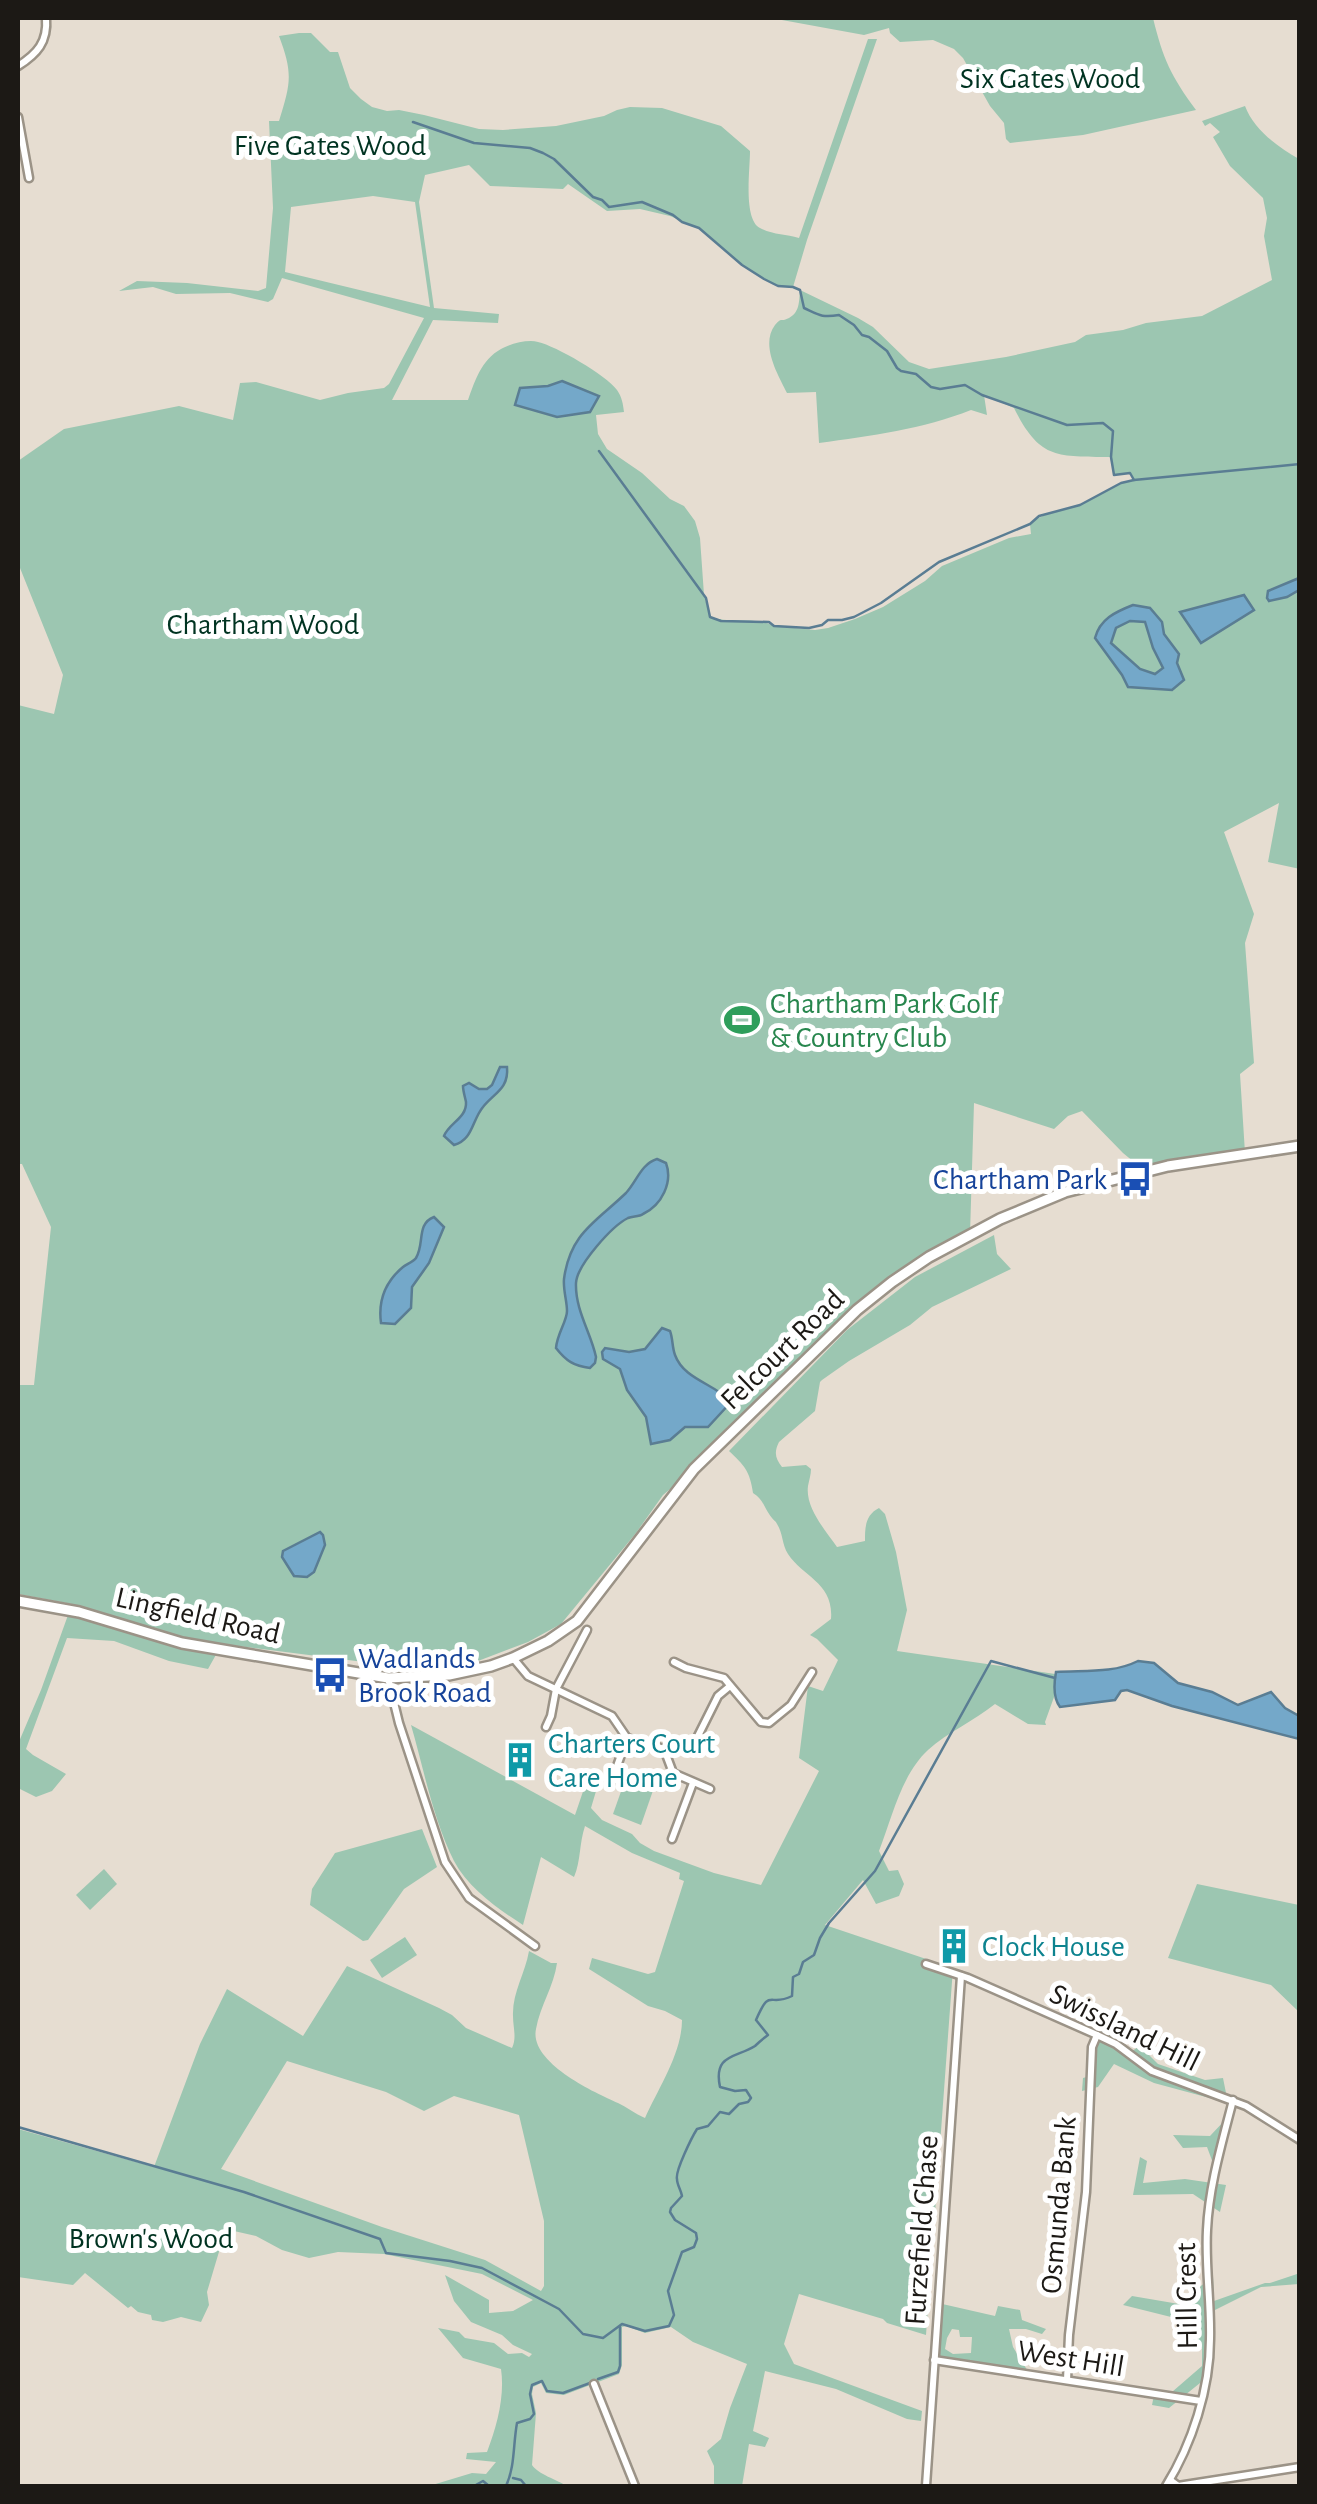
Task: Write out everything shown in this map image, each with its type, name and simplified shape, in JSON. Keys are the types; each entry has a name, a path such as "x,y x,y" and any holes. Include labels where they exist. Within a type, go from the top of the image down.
{"street":[{"path":"18,66 35,56 43,44 48,32 46,18"},
{"path":"18,118 29,178"},
{"name":"Felcourt Road","path":"368,1674 388,1678 478,1669 513,1658 562,1633 577,1621 694,1469 824,1340 904,1273 970,1234 1065,1192 1168,1166 1300,1146"},
{"name":"Lingfield Road","path":"18,1601 79,1612 182,1643 368,1674"},
{"path":"546,1728 556,1689 587,1630"},
{"path":"513,1658 528,1676 612,1716 627,1738 664,1750 696,1740 718,1696 730,1686"},
{"path":"674,1662 724,1678 760,1722 769,1723 791,1705 812,1672"},
{"path":"388,1678 445,1862 469,1898 535,1946"},
{"path":"611,1783 627,1738"},
{"path":"664,1750 673,1773 710,1789"},
{"path":"672,1839 693,1782"},
{"name":"Swissland Hill","path":"926,1964 1116,2044 1152,2072 1233,2100 1300,2140"},
{"name":"Furzefield Chase","path":"926,2486 961,1976"},
{"name":"Osmunda Bank","path":"1067,2380 1086,2192 1092,2047 1096,2035"},
{"name":"Hill Crest","path":"1168,2483 1190,2438 1208,2378 1207,2229 1214,2176 1233,2100"},
{"name":"West Hill","path":"934,2360 1201,2402"},
{"path":"594,2384 635,2486"},
{"path":"1168,2483 1178,2486 1300,2467"},
{"path":"1255,2476 1256,2486"}],"green space":[{"name":"Six Gates Wood","path":"771,18 1153,18 1169,67 1196,110 1083,135 1010,143 1004,123 954,49 933,40 900,42 889,28 864,35"},
{"path":"311,33 330,52 338,52 350,88 372,107 387,111 503,130 556,126 630,107 662,108 721,126 750,151 749,205 755,223 770,232 799,238 868,39 877,39 793,287 778,286 764,279 699,228 640,209 607,211 568,184 563,189 490,186 469,165 425,175 419,202 434,308 499,314 498,323 433,320 392,400 468,400 488,359 514,344 538,342 568,355 603,377 620,395 624,412 596,415 598,434 607,449 684,506 695,521 710,617 815,630 883,607 942,566 1009,538 1031,534 1030,524 1036,520 1082,504 1133,479 1130,473 1114,475 1110,457 1052,452 1033,437 1014,408 984,395 987,415 971,410 916,427 819,443 816,392 787,393 770,351 771,333 779,321 795,313 800,290 873,327 909,362 929,369 1006,357 1146,323 1202,316 1272,280 1264,236 1267,218 1263,198 1230,166 1213,137 1220,132 1202,121 1245,106 1261,130 1299,159 1300,869 1268,862 1279,803 1224,832 1254,914 1245,943 1254,1063 1240,1074 1245,1153 1145,1171 1082,1111 1068,1116 1054,1129 974,1103 970,1234 892,1282 663,1495 561,1624 528,1642 478,1661 422,1668 222,1644 208,1669 169,1661 114,1641 67,1638 26,1749 66,1774 52,1791 36,1797 18,1788 18,1744 72,1604 18,1594 18,1385 34,1385 51,1227 22,1164 18,1164 18,705 54,714 63,675 18,563 18,461 64,429 179,406 233,420 240,383 256,382 320,400 389,384 424,318 282,278 268,302 230,293 176,294 153,287 119,291 137,281 258,291 266,288 273,208 269,121 279,121 289,78 279,36","holes":["373,196 415,202 430,307 285,272 291,207"]},
{"name":"Brown's Wood","path":"994,1235 997,1254 1011,1269 932,1307 822,1380 815,1411 779,1442 777,1458 782,1467 806,1465 811,1469 810,1503 837,1547 865,1541 868,1518 879,1508 885,1514 907,1610 897,1651 1062,1675 1046,1725 1028,1724 995,1704 928,1750 904,1784 879,1851 889,1871 898,1870 904,1884 899,1896 876,1904 863,1880 825,1925 953,1968 926,2335 799,2294 784,2344 794,2364 922,2411 921,2421 907,2419 836,2389 765,2371 753,2431 769,2438 765,2447 749,2444 742,2486 714,2486 714,2466 707,2451 721,2439 747,2364 693,2342 671,2327 645,2333 626,2326 622,2327 619,2374 564,2395 546,2393 541,2383 533,2387 536,2413 532,2465 567,2486 429,2486 472,2473 486,2474 496,2462 466,2459 467,2453 487,2452 502,2390 501,2369 463,2358 438,2328 494,2343 508,2354 532,2354 471,2322 454,2301 445,2275 489,2300 489,2313 513,2311 533,2300 482,2274 384,2254 338,2252 309,2258 234,2231 221,2245 207,2292 209,2305 201,2322 181,2317 163,2322 152,2320 151,2315 128,2308 85,2273 73,2285 18,2277 18,2129 154,2167 200,2044 227,1989 303,2036 347,1966 439,2008 466,2028 512,2048 515,1999 529,1951 557,1963 536,2029 542,2053 579,2083 645,2118 674,2058 682,2020 648,2006 589,1969 592,1958 648,1974 655,1972 684,1881 679,1879 680,1873 632,1853 585,1826 574,1877 541,1857 523,1925 475,1889 454,1861 435,1811 411,1725 575,1815 591,1768 602,1771 591,1808 602,1820 632,1834 654,1851 761,1885 819,1771 799,1758 808,1686 823,1691 838,1660 810,1635 831,1619 828,1597 788,1554 777,1523 753,1493 746,1469 729,1451 847,1330 915,1277","holes":["287,2061 386,2092 424,2111 454,2096 519,2115 544,2221 541,2291 485,2260 221,2169"]},
{"path":"629,1769 657,1779 641,1825 613,1814"},
{"path":"422,1829 437,1867 404,1889 368,1940 363,1941 310,1905 312,1889 335,1853"},
{"path":"104,1869 117,1884 90,1910 76,1895"},
{"path":"1197,1884 1299,1905 1299,2012 1271,1985 1168,1958"},
{"path":"405,1937 417,1955 382,1978 370,1960"},
{"path":"1116,2025 1114,2048 1124,2056 1140,2046 1158,2064 1205,2080 1223,2078 1226,2093 1217,2100 1154,2083 1114,2064 1098,2087 1082,2091 1083,2078 1094,2075 1099,2030"},
{"path":"1226,2119 1226,2145 1213,2163 1207,2147 1183,2148 1173,2135 1210,2136"},
{"path":"1140,2157 1147,2161 1143,2183 1185,2179 1226,2185 1220,2212 1193,2194 1133,2195"},
{"path":"1299,2264 1299,2284 1261,2287 1205,2315 1205,2379 1169,2408 1152,2405 1155,2390 1172,2392 1202,2366 1202,2348 1187,2336 1175,2318 1123,2305 1132,2296 1179,2304 1213,2276 1214,2301 1297,2274"},
{"path":"938,2303 995,2316 998,2306 1020,2310 1022,2320 1046,2329 1042,2334 1009,2329 1013,2347 1029,2373 935,2360","holes":["952,2329 959,2330 960,2337 972,2337 971,2353 953,2354 945,2349"]}],"water":[{"path":"562,381 599,396 590,412 557,417 515,405 520,388"},
{"path":"1299,578 1299,590 1269,601 1268,591"},
{"path":"1244,595 1254,610 1201,643 1180,612"},
{"path":"1133,605 1150,608 1179,654 1177,663 1184,680 1172,690 1128,687 1095,638 1104,621","holes":["1130,621 1145,622 1163,668 1155,674 1140,669 1111,643 1116,628"]},
{"path":"500,1067 507,1067 503,1086 479,1112 465,1139 454,1145 444,1136 466,1108 463,1086 469,1083 487,1089"},
{"path":"657,1159 666,1163 668,1170 667,1185 660,1199 650,1210 613,1229 578,1275 578,1303 596,1357 590,1368 575,1364 556,1348 567,1315 564,1279 572,1250 586,1230"},
{"path":"434,1217 444,1227 429,1263 412,1287 411,1308 395,1324 381,1323 387,1286 416,1258 425,1224"},
{"path":"662,1328 670,1331 675,1355 685,1370 731,1402 708,1427 685,1427 670,1440 651,1444 646,1417 627,1390 620,1369 603,1359 602,1352 605,1348 629,1352 645,1349"},
{"path":"320,1532 325,1545 314,1572 307,1577 294,1576 282,1557 283,1551"},
{"path":"1138,1661 1154,1663 1178,1683 1212,1692 1238,1705 1271,1692 1285,1708 1299,1716 1299,1739 1172,1706 1127,1690 1121,1691 1115,1700 1060,1707 1055,1690 1056,1672 1108,1670"}],"waterway":[{"path":"413,122 474,143 530,148 554,159 609,207 642,202 699,228 764,279 800,290 804,308 821,315 839,315 854,325 887,351 897,368 916,374 931,387 965,385 982,395 1067,425 1103,423 1113,431 1114,475 1130,473 1134,480"},
{"path":"599,451 706,598 710,617 809,628 828,620 854,617 939,562 1030,524 1039,516 1080,505 1121,483 1300,464"},
{"path":"18,2127 244,2192 380,2239 386,2253 482,2268 559,2309 583,2334 603,2338 622,2324 645,2331 669,2326 674,2315 668,2291 682,2252 694,2247 697,2239 696,2233 675,2220 670,2212 682,2196 677,2179 681,2162 697,2129 708,2126 720,2112 729,2114 751,2098 746,2090 720,2087 720,2068 768,2035 756,2020 761,2010 768,2001 792,1996 793,1977 799,1974 803,1962 814,1955 829,1923 875,1871 991,1661 1055,1678"},
{"path":"598,2379 618,2372 620,2327"},
{"path":"506,2486 517,2423 534,2414 532,2385 542,2381 547,2391 563,2393 590,2383"},
{"path":"513,2478 526,2486"},
{"path":"474,2486 483,2481 489,2486"}],"place":[{"name":"Chartham Park Golf & Country Club","path":"742,1020"},
{"name":"Chartham Park","path":"1135,1179"},
{"name":"Wadlands Brook Road","path":"330,1675"},
{"name":"Charters Court Care Home","path":"520,1760"},
{"name":"Clock House","path":"954,1946"}],"park label":[{"name":"Five Gates Wood","path":"330,145"},
{"name":"Chartham Wood","path":"263,624"}]}
